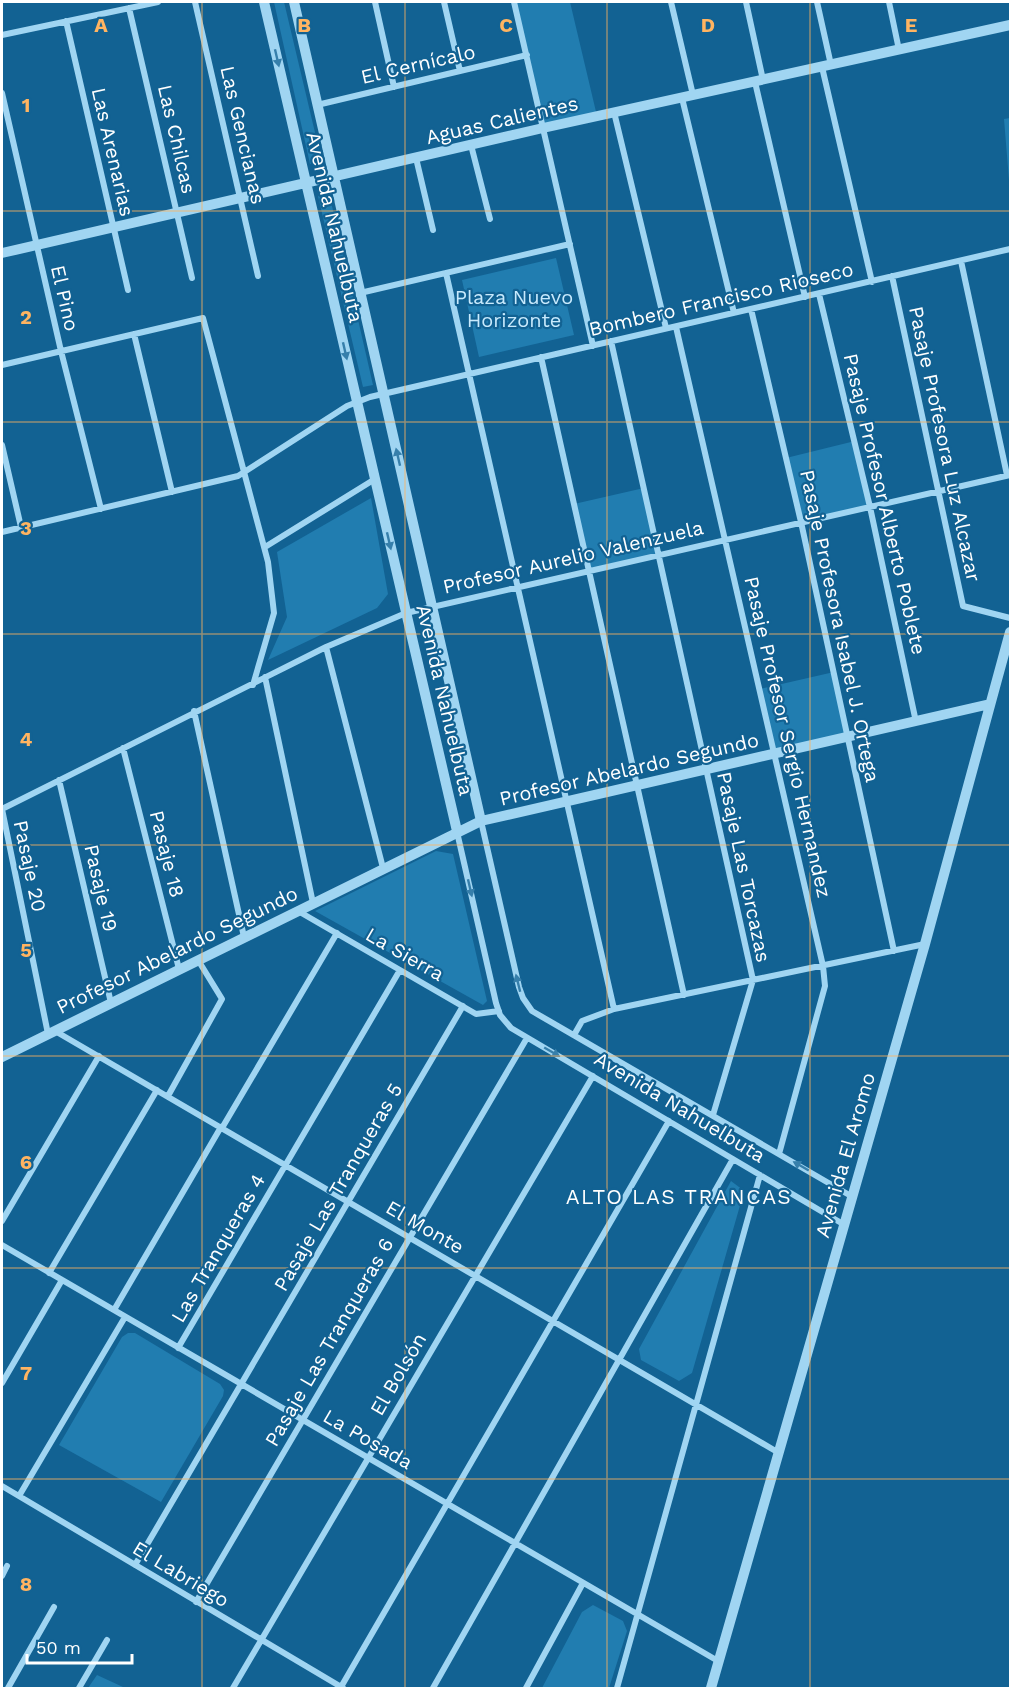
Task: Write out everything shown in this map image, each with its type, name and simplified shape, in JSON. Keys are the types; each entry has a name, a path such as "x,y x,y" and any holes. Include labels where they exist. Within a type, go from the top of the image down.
{"street":[{"path":"2,35 158,2"},
{"name":"Las Gencianas","path":"195,2 258,276"},
{"name":"Avenida Nahuelbuta","path":"264,2 499,1011 512,1028 527,1038 843,1224"},
{"name":"Avenida Nahuelbuta","path":"294,2 523,998 532,1011 851,1196"},
{"path":"375,2 394,87"},
{"path":"444,2 460,71"},
{"path":"514,2 593,346"},
{"path":"671,2 688,96 734,313"},
{"path":"746,2 759,81 805,297"},
{"path":"817,2 826,66 872,282"},
{"path":"889,2 899,50"},
{"name":"Las Chilcas","path":"129,8 192,278"},
{"name":"Las Arenarias","path":"66,21 129,290"},
{"name":"Aguas Calientes","path":"2,253 543,128 1011,24"},
{"name":"El Cernícalo","path":"317,105 526,55"},
{"name":"El Pino","path":"2,93 61,351 101,509"},
{"path":"614,112 666,328"},
{"path":"471,145 490,219"},
{"path":"416,158 433,230"},
{"path":"360,293 570,244"},
{"name":"Bombero Francisco Rioseco","path":"2,532 243,474 357,401 1011,249"},
{"path":"961,261 1009,475"},
{"path":"446,273 614,1009"},
{"name":"Pasaje Profesora Luz Alcazar","path":"892,276 963,606 1011,618"},
{"name":"Pasaje Profesor Alberto Poblete","path":"819,294 870,507 916,722"},
{"name":"Pasaje Profesora Isabel J. Ortega","path":"751,309 801,522 894,951"},
{"path":"2,365 203,318 243,474 265,547 274,613 253,685"},
{"name":"Pasaje Profesor Sergio Hernandez","path":"676,327 823,966 825,986 779,1154"},
{"path":"134,334 172,492"},
{"name":"Pasaje Las Torcazas","path":"611,341 753,980 713,1115"},
{"path":"541,357 684,995"},
{"path":"2,445 21,527"},
{"name":"Profesor Aurelio Valenzuela","path":"2,809 194,711 253,685 326,647 406,613 589,569 1009,475"},
{"path":"265,547 375,479"},
{"name":"Avenida El Aromo","path":"711,1689 925,944 1011,632"},
{"path":"326,647 383,868"},
{"path":"265,677 313,903"},
{"name":"Profesor Abelardo Segundo","path":"2,1057 481,821 990,704"},
{"path":"194,711 244,937"},
{"name":"Pasaje 18","path":"123,747 179,969"},
{"name":"Pasaje 19","path":"59,780 111,1003"},
{"name":"Pasaje 20","path":"2,809 51,1032"},
{"name":"La Sierra","path":"297,910 463,1006 483,1015 499,1011"},
{"path":"114,1310 337,933"},
{"path":"574,1035 582,1021 614,1009 925,944"},
{"path":"168,1096 222,999 198,960"},
{"name":"Las Tranqueras 4","path":"178,1348 400,970"},
{"name":"Pasaje Las Tranqueras 5","path":"135,1565 463,1006"},
{"name":"El Monte","path":"51,1032 99,1056 779,1453"},
{"name":"Pasaje Las Tranqueras 6","path":"196,1602 527,1038"},
{"path":"2,1221 99,1056"},
{"name":"El Bolsón","path":"233,1689 592,1076"},
{"path":"49,1273 157,1090"},
{"path":"342,1688 669,1121"},
{"path":"433,1689 733,1159"},
{"path":"617,1689 760,1175"},
{"name":"La Posada","path":"2,1245 718,1661"},
{"path":"2,1383 62,1280"},
{"path":"19,1496 125,1317"},
{"name":"El Labriego","path":"2,1486 342,1688"},
{"path":"2,1576 7,1566"},
{"path":"526,1689 583,1583"},
{"path":"5,1688 54,1607"},
{"path":"79,1689 107,1640"}],"green space":[{"path":"274,2 284,2 322,162 310,164"},
{"path":"514,2 570,2 597,116 543,128"},
{"path":"1010,118 1010,179 1009,180 1004,119"},
{"path":"329,193 373,385 363,387 318,196"},
{"name":"Plaza Nuevo Horizonte","path":"556,258 574,335 479,357 462,280"},
{"path":"855,441 870,507 801,522 786,458"},
{"path":"644,488 658,554 589,569 574,504"},
{"path":"371,498 388,594 377,608 268,660 287,617 277,552"},
{"path":"834,672 848,737 775,754 760,689"},
{"path":"436,851 453,854 487,1001 483,1005 315,911"},
{"path":"731,1181 743,1190 741,1202 692,1373 679,1381 641,1360 639,1349"},
{"path":"128,1333 135,1333 220,1384 224,1390 223,1396 161,1502 59,1445 122,1337"},
{"path":"593,1605 623,1621 627,1631 609,1688 542,1688 582,1612"},
{"path":"97,1675 123,1687 125,1688 88,1688"}],"district":[{"name":"ALTO LAS TRANCAS","path":"679,1197"}]}
